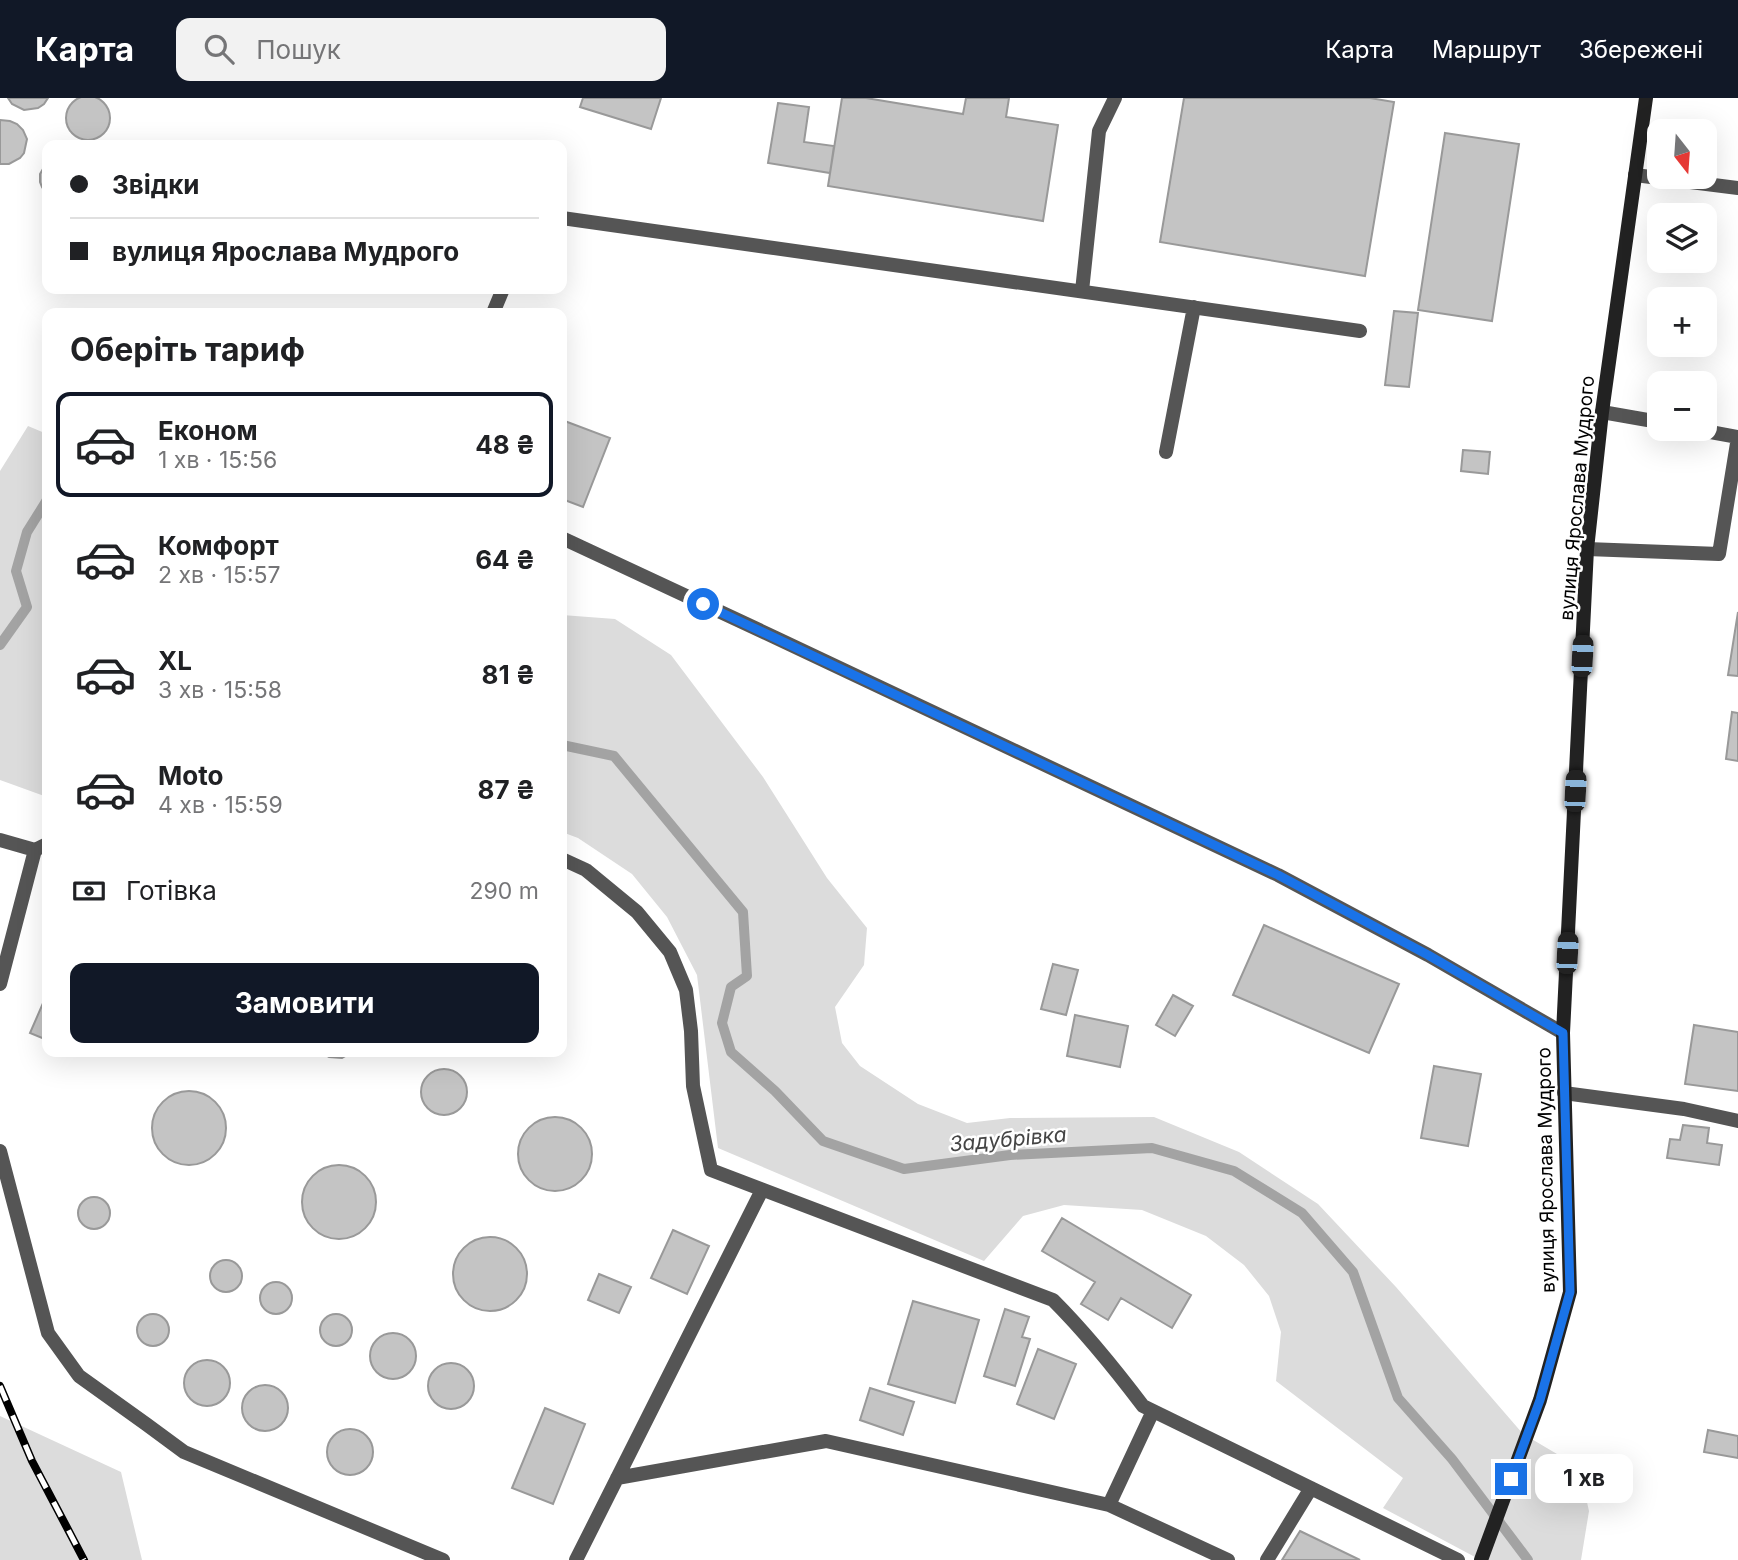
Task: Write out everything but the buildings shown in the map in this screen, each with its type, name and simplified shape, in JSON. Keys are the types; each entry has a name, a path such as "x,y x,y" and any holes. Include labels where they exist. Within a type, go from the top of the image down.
{"main road":[{"name":"вулиця Ярослава Мудрого","path":"1477,1559 1540,1400 1570,1292 1563,1033 1587,549 1602,412 1646,98"}],"lane":[{"path":"1082,291 1099,131 1115,98"},
{"path":"1635,175 1738,188"},
{"path":"567,219 1360,331"},
{"path":"1166,452 1194,307"},
{"path":"1602,412 1647,420"},
{"path":"1587,549 1719,554 1738,437 1717,433"},
{"path":"567,540 1278,875 1428,955 1563,1033"},
{"path":"0,840 41,847 0,984"},
{"path":"567,861 586,870 637,912 670,952 686,990 693,1086 711,1170 1053,1300 1100,1352 1143,1406 1458,1560"},
{"path":"1564,1093 1684,1109 1738,1121"},
{"path":"0,1151 48,1333 79,1376 184,1452 443,1560"},
{"path":"576,1560 762,1190"},
{"path":"1109,1504 1153,1411"},
{"path":"617,1478 826,1441 1109,1504 1228,1560"},
{"path":"1267,1560 1311,1488"}],"shaded area":[{"path":"28,426 42,432 42,795 0,780 0,471"},
{"path":"567,615 615,619 671,655 763,777 827,878 867,928 864,965 835,1007 842,1043 860,1066 918,1104 967,1123 1010,1118 1154,1117 1239,1152 1318,1204 1396,1287 1523,1434 1579,1467 1589,1511 1581,1560 1474,1560 1475,1557 1383,1508 1403,1478 1276,1381 1281,1332 1269,1296 1244,1265 1206,1236 1142,1210 1064,1205 1023,1216 984,1261 718,1148 697,975 667,917 632,874 578,838 567,834"},
{"path":"0,1416 121,1472 142,1560 0,1560"}],"waterway":[{"name":"Задубрівка","path":"0,645 27,607 16,571 27,532 42,508"},
{"name":"Задубрівка","path":"567,746 614,756 743,912 747,976 731,987 722,1023 731,1052 775,1091 823,1141 904,1169 1010,1155 1152,1148 1234,1171 1302,1213 1353,1272 1398,1398 1452,1459 1528,1560"}],"railway":[{"path":"0,1386 32,1461 84,1560"}],"route":[{"path":"703,604 1278,875 1428,955 1563,1033 1570,1292 1540,1400 1511,1479"}]}
